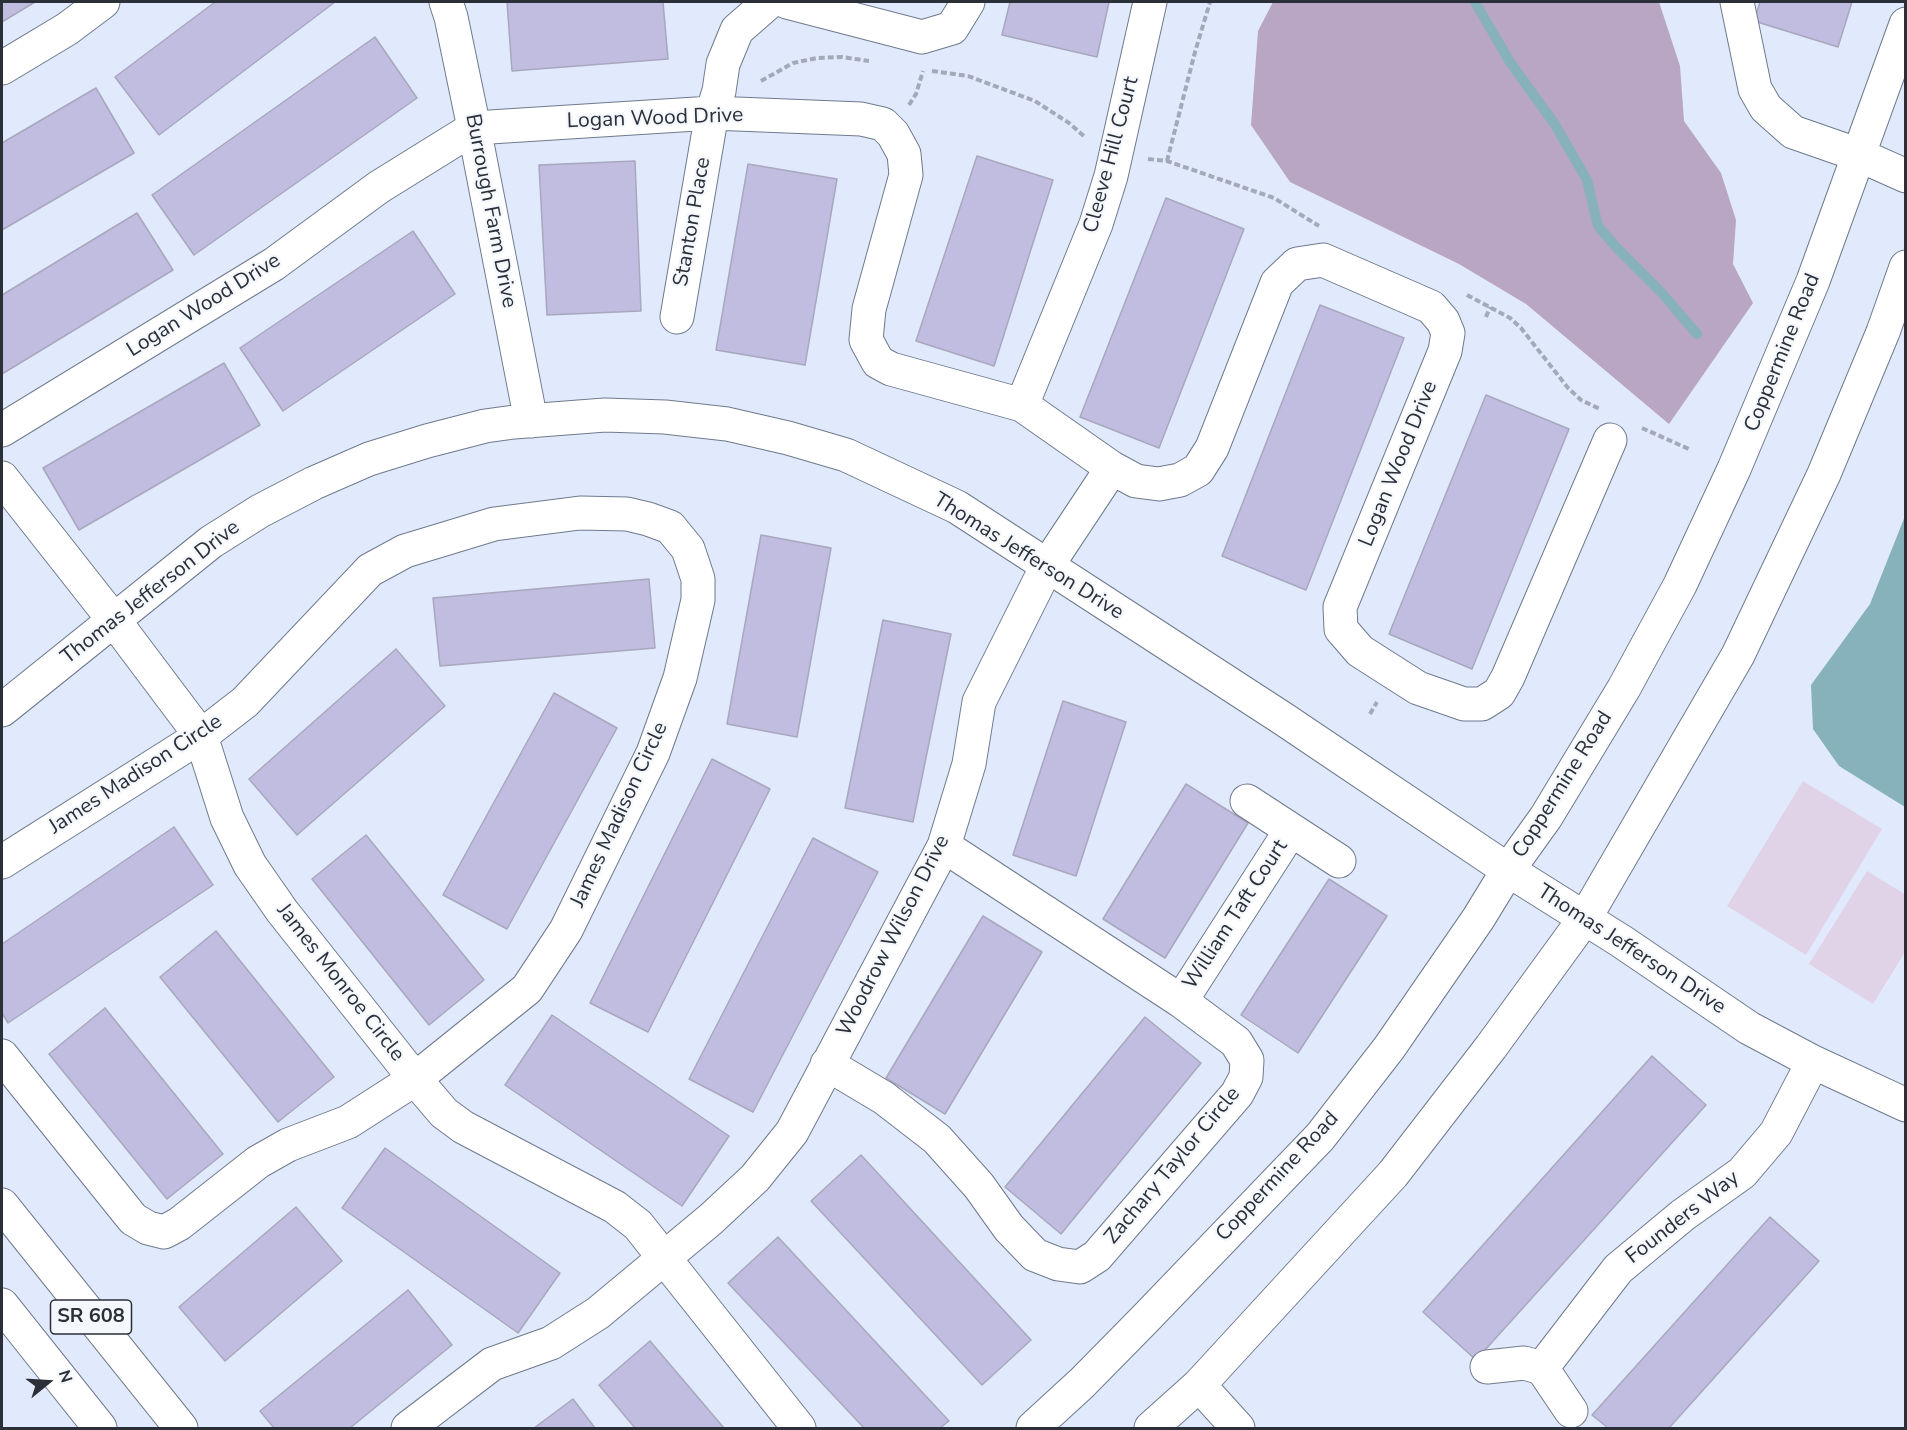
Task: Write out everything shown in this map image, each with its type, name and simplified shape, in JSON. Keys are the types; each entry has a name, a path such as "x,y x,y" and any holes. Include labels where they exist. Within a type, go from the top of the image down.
{"street":[{"path":"2,68 67,29 103,2"},
{"name":"Burrough Farm Drive","path":"446,2 474,129 531,421"},
{"name":"Stanton Place","path":"677,317 711,113 719,91 723,64 737,30 769,2"},
{"path":"787,2 922,37 952,28 968,2"},
{"name":"Cleeve Hill Court","path":"1022,405 1085,255 1099,215 1111,176 1150,2"},
{"path":"1737,2 1755,89 1766,108 1793,132 1858,155 1905,176"},
{"name":"Coppermine Road","path":"1033,1428 1082,1383 1320,1137 1389,1048 1478,920 1508,870 1546,816 1624,688 1680,585 1734,469 1778,369 1813,281 1905,24"},
{"name":"Logan Wood Drive","path":"2,430 274,264 379,187 474,129 711,113 861,119 883,124 893,134 904,153 906,175 869,309 866,340 878,362 891,369 1022,405 1112,468 1136,481 1159,484 1180,480 1198,470 1212,448 1277,283 1297,264 1323,260 1431,307 1443,321 1448,333 1445,351 1340,607 1341,629 1360,651 1418,688 1464,704 1482,704 1499,693 1509,676 1610,440"},
{"path":"1151,1428 1199,1385 1393,1174 1491,1047 1585,918 1738,655 1824,474 1883,332 1905,267"},
{"name":"Thomas Jefferson Drive","path":"2,710 211,542 260,511 314,483 369,459 485,426 531,421 605,414 665,417 727,424 788,438 846,455 957,507 1282,718 1749,1028 1813,1062 1905,1105"},
{"path":"1047,566 1112,468"},
{"name":"James Monroe Circle","path":"2,478 201,736 227,818 250,865 282,911 444,1113 463,1127 615,1207 638,1225 799,1428"},
{"name":"James Madison Circle","path":"2,862 201,736 245,702 370,570 405,551 494,525 580,513 627,514 648,519 670,527 688,549 698,579 698,600 680,678 653,753 566,930 527,989 415,1078 348,1122 288,1145 258,1162 179,1224 164,1232 148,1228 133,1219 2,1056"},
{"name":"Woodrow Wilson Drive","path":"663,1258 755,1178 792,1132 944,846 969,764 979,702 1047,566"},
{"path":"1247,801 1339,861"},
{"name":"William Taft Court","path":"1181,1001 1292,830"},
{"name":"Zachary Taylor Circle","path":"827,1064 884,1098 938,1139 980,1185 1009,1228 1035,1255 1058,1264 1080,1267 1097,1256 1237,1094 1246,1077 1247,1060 1236,1042 1181,1001 944,846"},
{"name":"Founders Way","path":"1542,1368 1618,1269 1683,1215 1742,1173 1776,1133 1813,1062"},
{"name":"SR 608","path":"2,1205 181,1428"},
{"path":"408,1428 492,1364 551,1343 598,1313 663,1258"},
{"name":"SR 608","path":"2,1305 100,1428"},
{"path":"1487,1367 1524,1363 1542,1368 1571,1411"},
{"path":"1199,1385 1238,1428"}],"path":[{"path":"1167,162 1210,2"},
{"path":"754,86 793,63 817,58 842,57 876,62"},
{"path":"906,111 916,94 924,63"},
{"path":"914,68 968,76 1035,100 1089,140"},
{"path":"1486,317 1490,308"}],"shaded area":[{"path":"1273,2 1659,2 1680,66 1684,121 1721,173 1736,220 1733,264 1753,303 1669,424 1526,304 1459,264 1290,182 1251,125 1258,31"},
{"path":"1905,516 1906,807 1839,766 1813,729 1811,685 1870,604"},
{"path":"1803,781 1882,829 1806,955 1727,906"},
{"path":"1867,871 1906,895 1905,952 1873,1004 1809,964"}],"building":[{"path":"2,2 35,2 2,22"},
{"path":"215,2 335,2 159,135 115,77"},
{"path":"507,2 663,2 668,59 512,71"},
{"path":"1010,2 1109,2 1097,57 1002,35"},
{"path":"1760,2 1852,2 1838,47 1754,21"},
{"path":"375,37 417,98 194,255 152,195"},
{"path":"96,88 134,153 2,230 2,143"},
{"path":"977,156 1053,180 994,366 916,341"},
{"path":"635,161 641,311 547,315 539,165"},
{"path":"748,164 837,179 805,365 716,350"},
{"path":"1166,198 1244,229 1159,448 1080,417"},
{"path":"137,213 173,270 2,374 2,295"},
{"path":"413,231 455,294 283,411 240,348"},
{"path":"1320,305 1404,338 1306,590 1222,556"},
{"path":"224,363 260,425 79,530 43,468"},
{"path":"1486,395 1569,429 1472,669 1389,634"},
{"path":"761,535 831,548 797,737 727,724"},
{"path":"649,579 655,648 440,666 433,598"},
{"path":"883,620 951,634 913,822 845,808"},
{"path":"396,649 445,706 297,835 249,779"},
{"path":"554,693 617,728 507,929 443,895"},
{"path":"1063,701 1126,722 1076,876 1013,855"},
{"path":"712,759 770,789 648,1032 590,1003"},
{"path":"1186,784 1248,823 1165,958 1103,919"},
{"path":"174,827 213,885 8,1023 2,1013 2,944"},
{"path":"366,835 484,980 429,1025 312,879"},
{"path":"813,838 878,872 753,1112 689,1079"},
{"path":"1329,879 1387,916 1298,1053 1241,1015"},
{"path":"983,916 1042,952 945,1114 886,1078"},
{"path":"216,931 334,1077 278,1122 160,977"},
{"path":"105,1008 223,1154 167,1199 49,1054"},
{"path":"552,1015 729,1136 682,1206 505,1085"},
{"path":"1145,1017 1201,1063 1061,1234 1005,1187"},
{"path":"1652,1056 1706,1105 1476,1360 1423,1312"},
{"path":"385,1148 560,1273 518,1333 342,1208"},
{"path":"861,1155 1031,1340 982,1385 811,1201"},
{"path":"296,1207 342,1261 225,1361 179,1307"},
{"path":"1770,1217 1819,1261 1669,1428 1608,1428 1592,1415"},
{"path":"778,1237 949,1421 940,1428 864,1428 728,1283"},
{"path":"408,1290 452,1345 350,1428 274,1428 260,1411"},
{"path":"650,1341 724,1428 635,1428 599,1385"},
{"path":"573,1399 595,1428 534,1428"}],"waterway":[{"path":"1475,2 1510,62 1554,123 1587,180 1598,226 1697,334"}]}
